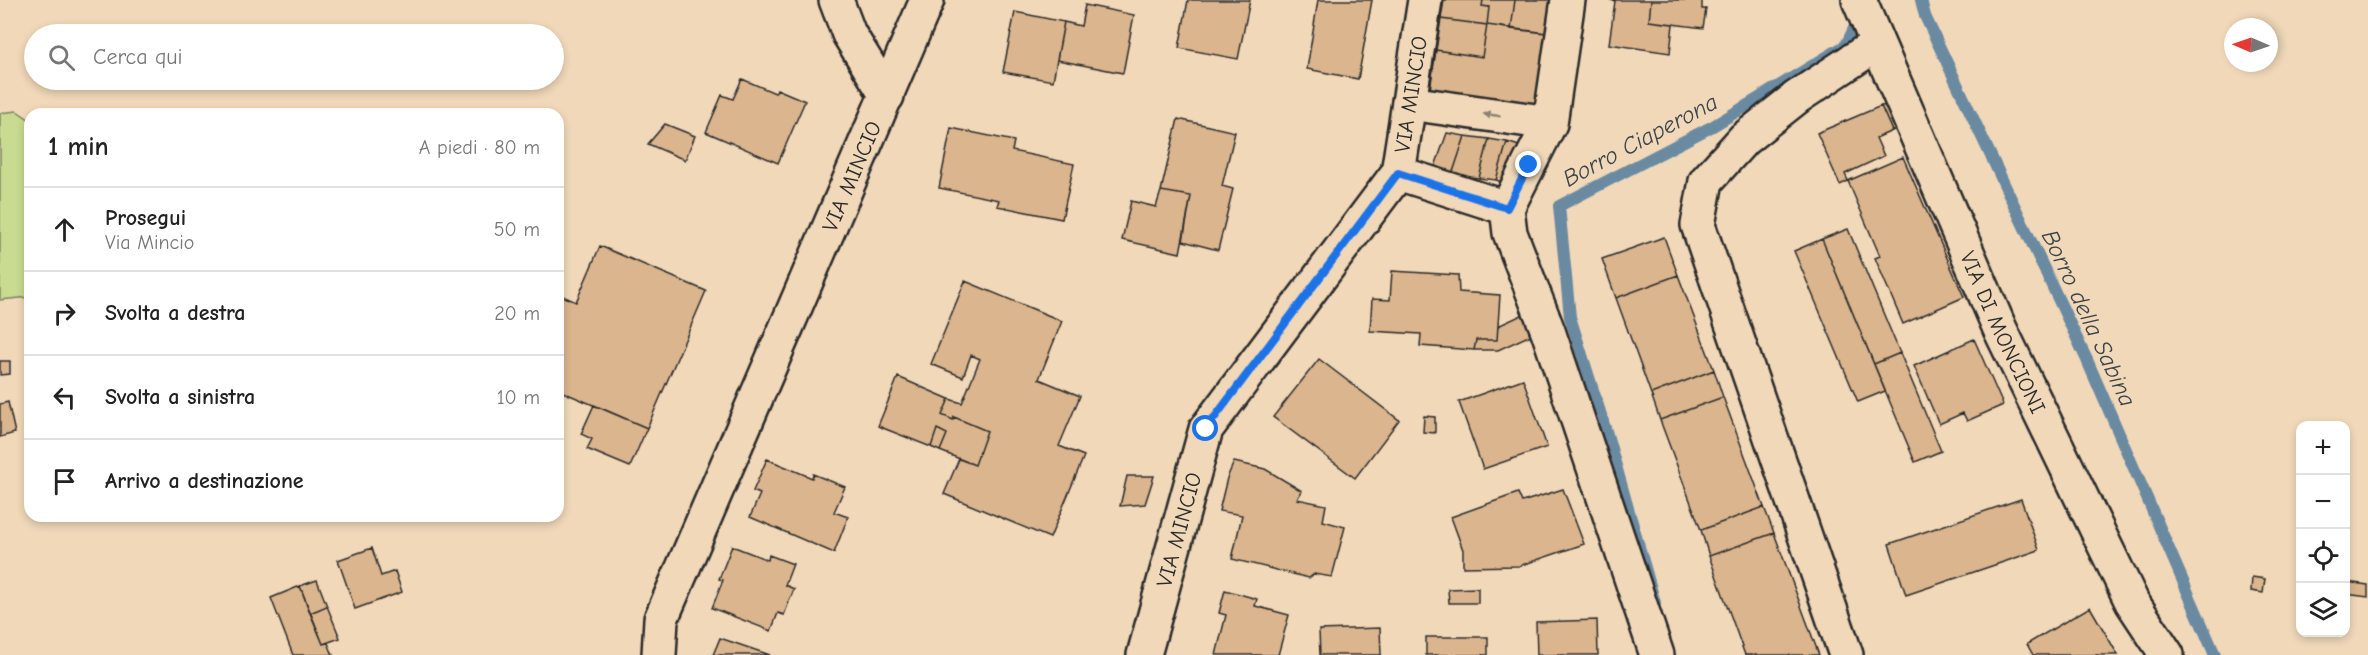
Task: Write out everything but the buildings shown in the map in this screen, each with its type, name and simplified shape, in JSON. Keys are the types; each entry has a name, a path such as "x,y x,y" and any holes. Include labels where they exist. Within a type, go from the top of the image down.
{"street":[{"path":"836,0 849,34 887,96"},
{"name":"VIA MINCIO","path":"659,655 661,619 927,0"},
{"name":"VIA MINCIO","path":"1144,655 1206,429 1398,173 1425,0"},
{"path":"1568,0 1550,123 1507,208 1509,233 1548,331 1657,655"},
{"name":"VIA DI MONCIONI","path":"1859,0 2005,339 2132,602 2167,655"},
{"path":"1846,655 1698,225 1706,181 1744,139 1797,97 1877,44"},
{"path":"1409,103 1550,123"},
{"path":"1398,173 1507,208"}],"green space":[{"path":"17,111 24,116 24,298 0,300 0,113"}],"waterway":[{"name":"Borro della Sabina","path":"1921,0 1925,16 2087,360 2215,655"},
{"name":"Borro Ciaperona","path":"1655,603 1606,431 1570,317 1559,206 1713,126 1846,45 1860,16"}],"route":[{"path":"1206,429 1398,173 1507,208 1529,165"}]}
